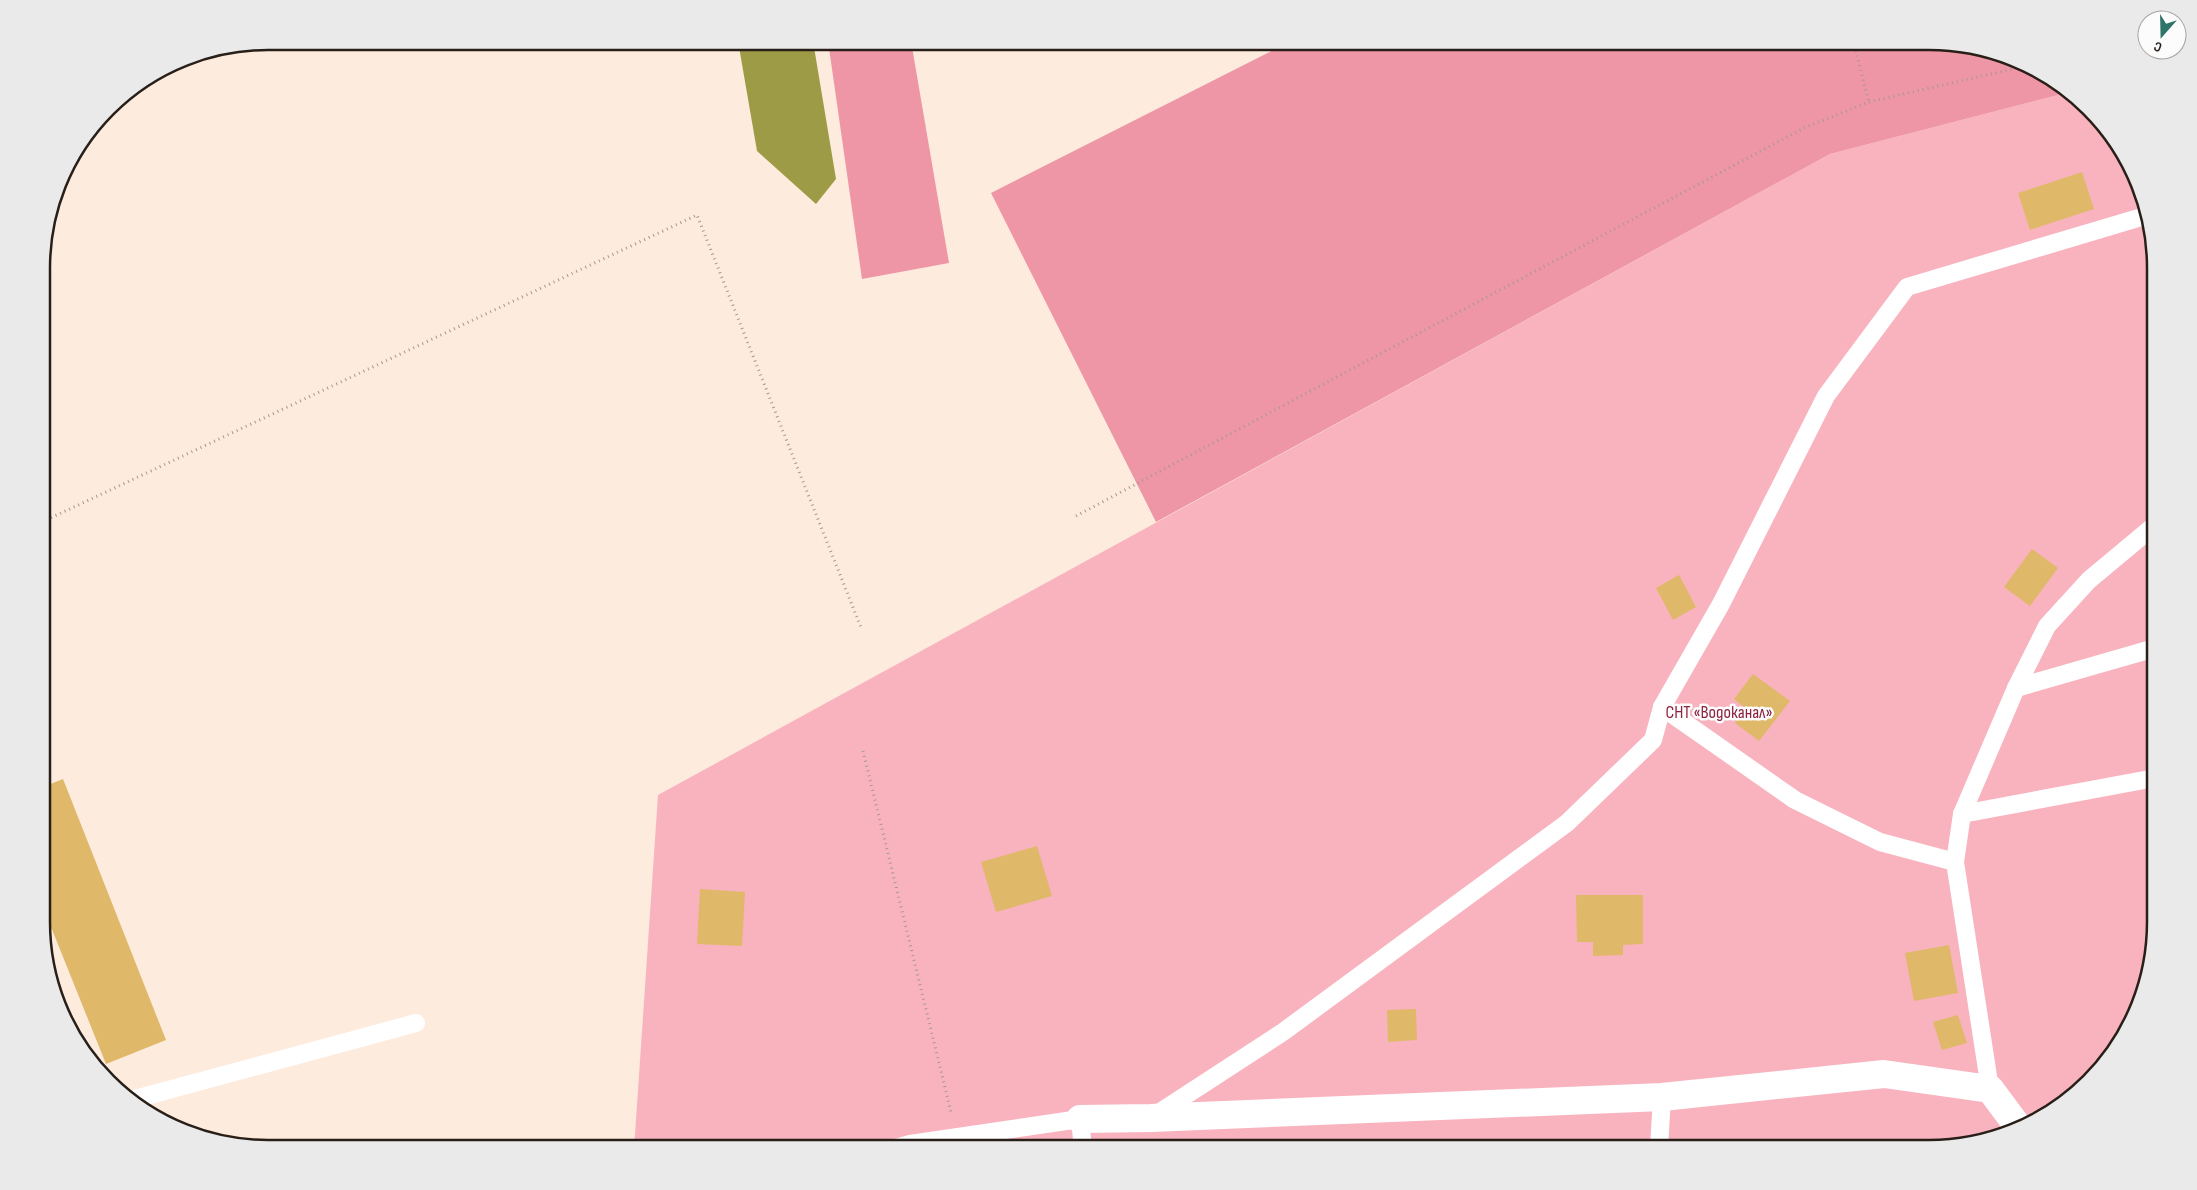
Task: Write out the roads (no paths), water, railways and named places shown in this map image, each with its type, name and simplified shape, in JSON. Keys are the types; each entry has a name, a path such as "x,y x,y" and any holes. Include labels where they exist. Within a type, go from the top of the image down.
{"street":[{"path":"1080,1119 1151,1118 1662,1097 1884,1074 1990,1089 2014,1122"}],"lane":[{"path":"1151,1118 1283,1032 1567,823 1654,740 1662,707 1721,604 1826,396 1907,287 2141,217"},
{"path":"1990,1089 1955,862 1962,814 2016,688 2047,626 2089,580 2147,532"},
{"path":"2016,688 2147,650"},
{"path":"1662,707 1795,800 1880,842 1955,862"},
{"path":"1962,814 2147,779"},
{"path":"139,1098 416,1023"},
{"path":"1659,1140 1662,1097"},
{"path":"937,1140 1080,1119 1082,1140"}],"park label":[{"name":"СНТ «Водоканал»","path":"1719,712"}]}
